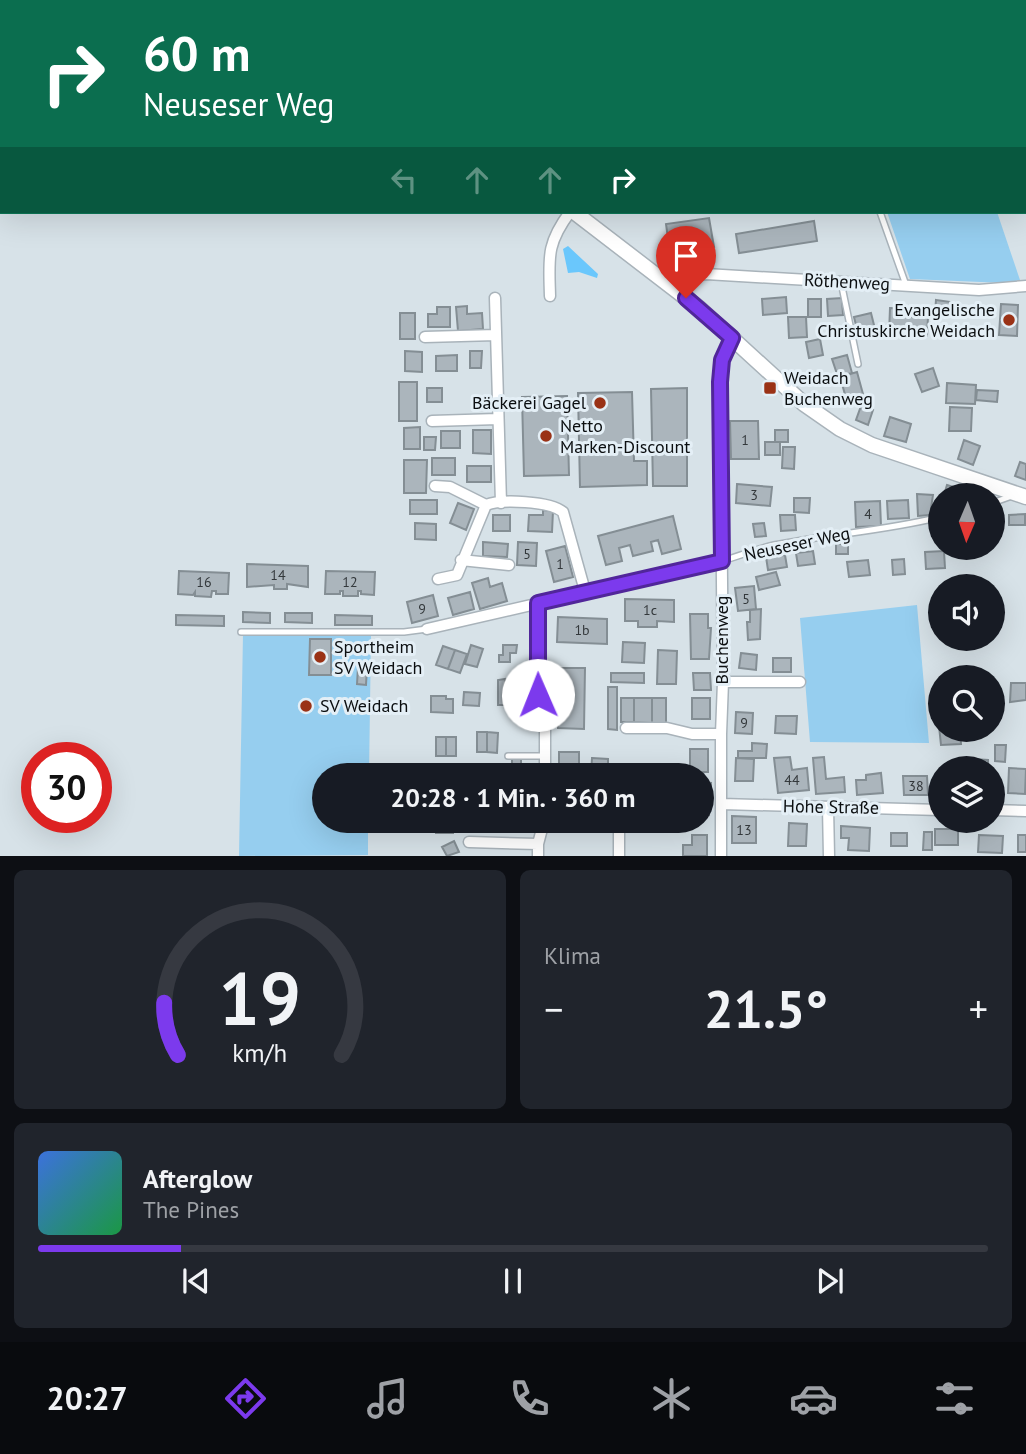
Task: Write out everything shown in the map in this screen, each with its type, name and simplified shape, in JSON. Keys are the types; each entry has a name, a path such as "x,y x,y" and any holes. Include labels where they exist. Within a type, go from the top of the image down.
{"main road":[{"path":"574,214 673,288 804,404 849,435 1021,495"}],"street":[{"path":"550,296 549,257 553,237 570,214"},
{"name":"Röthenweg","path":"673,288 689,276 706,274 979,290 1026,286"},
{"path":"495,298 501,503"},
{"path":"425,337 496,335"},
{"name":"Buchenweg","path":"722,856 720,382 722,360 732,338"},
{"path":"432,421 498,419"},
{"path":"435,486 450,486 486,505 538,503 555,506 563,512 585,591"},
{"path":"438,579 457,575 486,505"},
{"path":"461,560 509,565"},
{"name":"Neuseser Weg","path":"427,629 722,561"},
{"path":"538,603 538,695 545,727 545,763"},
{"path":"723,682 800,682"},
{"path":"626,729 667,728 692,734 720,734"},
{"name":"Hohe Straße","path":"722,804 928,810"},
{"path":"828,807 829,856"},
{"path":"1005,810 1026,811"},
{"path":"619,833 619,856"},
{"path":"468,842 538,850"}],"lane":[{"path":"881,214 906,285"},
{"path":"842,282 858,364"},
{"name":"Neuseser Weg","path":"722,561 770,546 900,527 928,520"},
{"name":"Neuseser Weg","path":"240,632 394,632 427,629"},
{"path":"508,756 545,756"}],"shaded area":[{"path":"888,214 998,214 1020,280 1005,283 910,279"},
{"path":"568,246 598,274 597,278 579,272 568,273 563,249"},
{"path":"917,605 929,743 810,742 800,618"},
{"name":"SV Weidach","path":"243,634 371,636 369,763 312,763 312,833 368,833 368,855 239,856"}],"building":[{"path":"709,218 714,247 670,253 666,224"},
{"path":"814,221 817,241 739,253 736,234"},
{"path":"786,297 787,313 763,315 762,299"},
{"path":"842,298 843,315 828,316 827,299"},
{"path":"808,299 821,299 821,317 808,317"},
{"path":"936,300 951,302 950,314 935,313"},
{"name":"Evangelische Christuskirche Weidach","path":"1001,304 1018,305 1017,336 999,335"},
{"path":"467,306 467,314 482,313 483,329 458,331 456,307"},
{"path":"437,307 450,307 450,327 428,327 428,314 437,314"},
{"path":"890,308 910,309 909,317 928,317 927,336 889,334"},
{"path":"400,313 415,313 415,339 400,339"},
{"path":"871,313 875,329 858,333 854,317"},
{"path":"788,317 806,317 807,337 789,338"},
{"path":"820,339 823,355 809,358 806,342"},
{"path":"405,351 422,352 422,372 405,371"},
{"path":"470,351 482,351 481,368 470,368"},
{"path":"457,355 457,371 436,371 436,356"},
{"path":"847,355 852,373 838,377 832,359"},
{"path":"933,368 939,386 922,392 915,374"},
{"path":"857,372 863,394 846,398 840,377"},
{"path":"399,382 417,382 417,421 399,421"},
{"path":"947,383 976,385 975,404 946,403"},
{"path":"427,388 442,388 442,402 427,402"},
{"path":"687,388 687,486 653,486 651,389"},
{"path":"977,390 998,391 997,402 976,400"},
{"path":"632,392 634,461 647,461 647,485 580,487 578,393"},
{"name":"Netto Marken-Discount","path":"567,396 569,475 524,476 522,397"},
{"path":"861,406 873,410 868,425 856,420"},
{"path":"950,407 972,408 971,431 949,431"},
{"path":"890,417 911,424 906,442 884,436"},
{"path":"730,421 758,421 759,459 731,459"},
{"path":"420,427 420,449 404,449 404,428"},
{"path":"473,430 491,430 491,454 473,453"},
{"path":"775,430 788,430 788,442 775,442"},
{"path":"441,431 460,431 460,448 441,448"},
{"path":"424,437 436,437 435,450 424,450"},
{"path":"964,440 980,446 973,465 958,459"},
{"path":"765,442 780,442 780,455 765,455"},
{"path":"783,447 795,447 794,469 782,468"},
{"path":"432,458 455,458 455,475 432,475"},
{"path":"404,460 427,460 426,493 404,493"},
{"path":"1020,462 1026,464 1026,480 1015,476"},
{"path":"467,466 491,466 491,482 467,482"},
{"path":"737,484 772,487 770,506 736,503"},
{"path":"917,494 928,495 928,515 918,516"},
{"path":"794,498 810,498 809,513 794,512"},
{"path":"410,500 437,500 437,514 410,514"},
{"path":"908,500 909,518 888,519 887,501"},
{"path":"880,501 881,526 856,527 855,502"},
{"path":"458,503 474,509 466,530 450,523"},
{"path":"543,510 553,511 552,532 528,531 529,515 543,515"},
{"path":"1025,514 1025,525 1009,525 1009,515"},
{"path":"493,515 510,515 510,531 493,531"},
{"path":"780,515 795,515 796,530 781,531"},
{"path":"673,516 681,549 662,554 658,540 651,542 653,551 633,556 630,545 619,548 622,561 606,565 598,536"},
{"path":"415,523 436,524 436,540 415,539"},
{"path":"764,523 766,536 755,537 753,524"},
{"path":"483,542 508,544 507,557 483,556"},
{"path":"518,542 537,543 536,566 517,565"},
{"path":"836,544 848,544 848,554 836,554"},
{"path":"565,546 573,577 554,582 546,551"},
{"path":"813,551 815,564 798,566 796,553"},
{"path":"925,552 928,552 928,560 945,560 945,568 926,569"},
{"path":"785,555 787,567 768,570 766,557"},
{"path":"904,559 905,574 893,575 892,560"},
{"path":"868,560 870,575 849,577 847,562"},
{"path":"247,564 308,566 308,587 287,584 287,589 274,589 274,585 247,587"},
{"path":"179,571 229,573 228,594 216,594 216,591 212,591 211,597 195,596 195,592 193,595 178,594"},
{"path":"326,571 375,572 374,595 361,594 361,591 358,591 358,596 343,596 343,591 340,591 340,594 325,594"},
{"path":"776,572 780,585 759,590 756,577"},
{"path":"488,578 490,587 502,583 507,601 480,609 472,583"},
{"path":"754,586 756,609 738,611 735,588"},
{"path":"470,592 474,609 453,615 448,598"},
{"path":"433,595 438,616 412,623 407,602"},
{"path":"625,599 674,600 674,622 657,621 657,627 638,627 638,621 625,621"},
{"path":"761,609 760,639 748,640 747,622 750,622 750,610"},
{"path":"243,612 270,613 270,623 243,622"},
{"path":"285,613 312,613 312,623 285,622"},
{"path":"690,614 708,614 708,628 711,628 709,659 691,659"},
{"path":"176,615 224,616 224,626 176,625"},
{"path":"335,615 372,616 372,625 335,625"},
{"path":"558,617 607,619 607,644 557,642"},
{"name":"Sportheim SV Weidach","path":"310,639 331,639 331,675 309,675"},
{"path":"623,642 645,643 644,663 622,662"},
{"path":"471,645 483,649 477,667 465,664"},
{"path":"503,645 517,645 516,653 510,653 510,662 499,662 499,655 503,655"},
{"path":"443,646 455,650 448,669 436,665"},
{"path":"455,650 467,654 460,673 448,669"},
{"path":"658,650 677,651 676,684 657,684"},
{"path":"741,653 757,655 756,670 739,668"},
{"path":"773,658 791,658 791,672 773,672"},
{"path":"358,667 367,667 366,685 357,684"},
{"path":"558,668 585,668 584,729 558,728"},
{"path":"611,673 644,673 644,683 611,682"},
{"path":"693,673 710,673 711,690 694,690"},
{"path":"505,679 505,686 512,686 512,705 498,705 498,680"},
{"path":"1011,683 1026,683 1026,700 1010,702"},
{"path":"608,687 617,687 617,730 608,729"},
{"path":"464,692 480,693 479,706 463,705"},
{"path":"431,696 453,699 453,713 431,712"},
{"path":"621,698 634,698 634,722 621,722"},
{"path":"634,698 652,698 652,723 634,722"},
{"path":"652,698 666,698 666,723 652,723"},
{"path":"692,698 710,698 710,719 692,719"},
{"path":"736,712 753,713 752,734 735,733"},
{"path":"776,716 797,716 796,734 775,733"},
{"path":"477,732 487,732 487,752 477,752"},
{"path":"487,732 498,733 497,753 487,752"},
{"path":"436,737 446,737 446,756 436,756"},
{"path":"446,737 456,737 456,756 446,756"},
{"path":"941,742 961,742 961,744 941,745"},
{"path":"752,743 767,744 766,758 738,758 738,751 752,751"},
{"path":"995,745 1006,745 1005,762 1005,756 995,756"},
{"path":"690,749 708,749 708,763 690,763"},
{"path":"559,752 579,752 579,763 559,763"},
{"path":"790,757 792,770 807,768 809,790 778,793 774,758"},
{"path":"824,757 826,779 844,777 845,792 816,794 813,758"},
{"path":"512,758 521,759 521,763 512,763"},
{"path":"592,758 608,759 608,763 592,763"},
{"path":"736,758 754,759 753,781 735,781"},
{"path":"1009,768 1026,769 1025,794 1008,793"},
{"path":"881,773 883,793 857,795 856,780 866,780 866,775"},
{"path":"903,776 927,776 928,795 904,795"},
{"path":"732,816 756,817 756,843 732,843"},
{"path":"789,823 807,824 806,846 788,846"},
{"path":"841,826 870,828 869,851 848,850 849,838 841,838"},
{"path":"924,832 932,833 932,850 923,850"},
{"path":"891,833 907,833 907,846 891,846"},
{"path":"935,833 958,833 958,845 935,845"},
{"path":"692,835 707,835 707,856 683,856 683,845 692,845"},
{"path":"979,835 1003,836 1002,853 978,852"},
{"path":"1018,835 1026,835 1026,852 1018,852"},
{"path":"454,841 459,852 447,856 442,847"}],"place":[{"name":"Evangelische Christuskirche Weidach","path":"1009,320"},
{"name":"Weidach Buchenweg","path":"770,388"},
{"name":"Bäckerei Gagel","path":"600,403"},
{"name":"Netto Marken-Discount","path":"546,436"},
{"name":"Sportheim SV Weidach","path":"320,657"},
{"name":"SV Weidach","path":"306,706"}],"route":[{"path":"538,695 538,603 722,561 720,382 722,360 732,338 686,298"}]}
